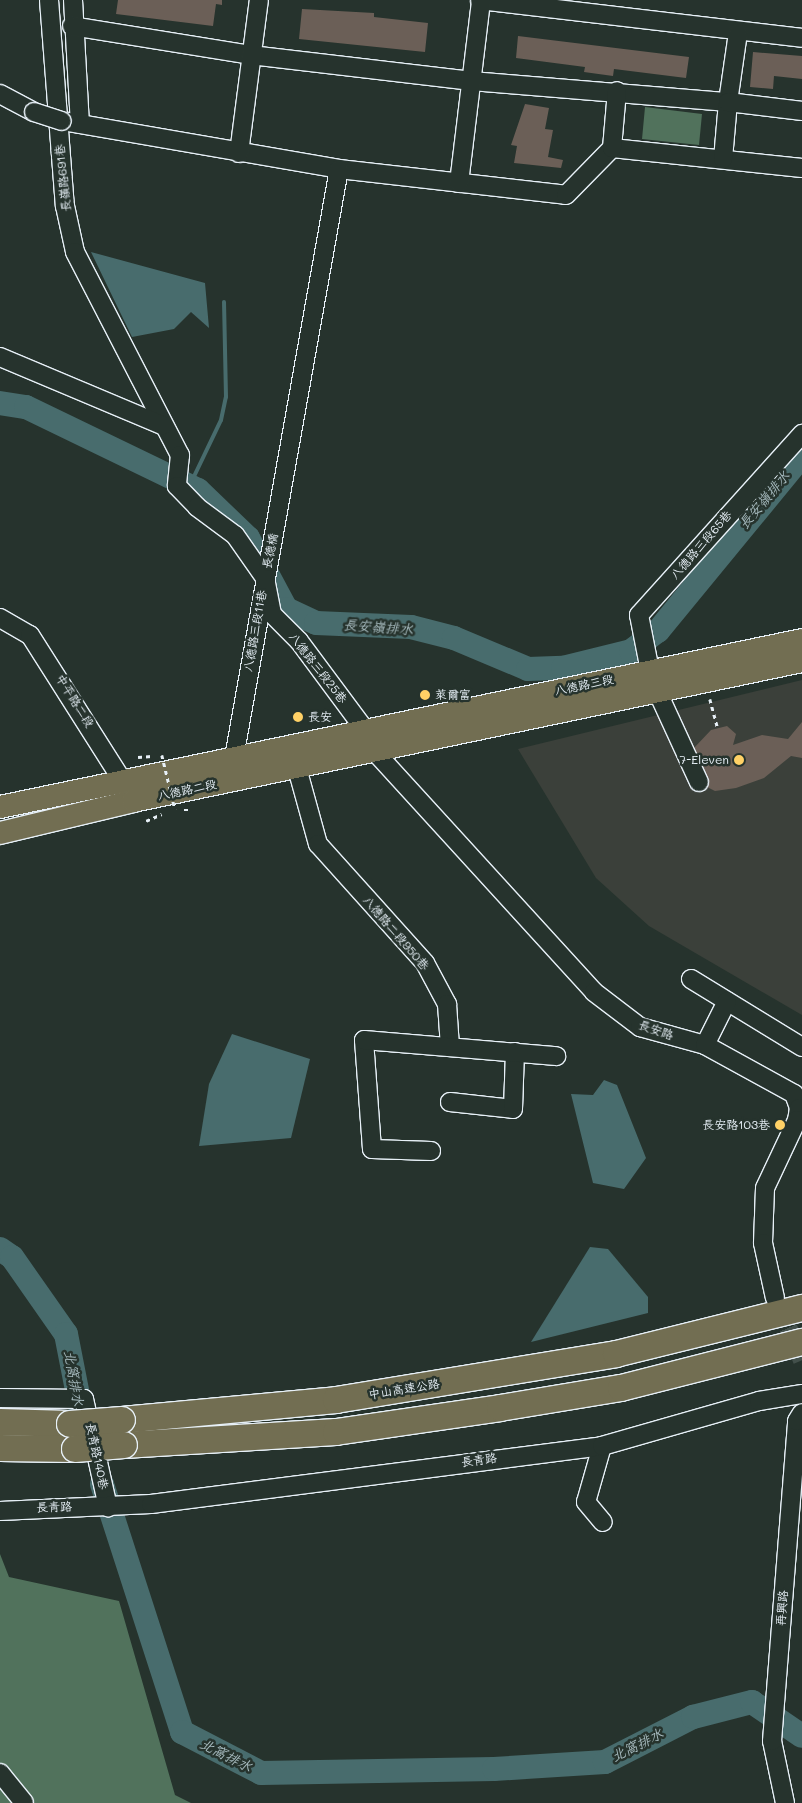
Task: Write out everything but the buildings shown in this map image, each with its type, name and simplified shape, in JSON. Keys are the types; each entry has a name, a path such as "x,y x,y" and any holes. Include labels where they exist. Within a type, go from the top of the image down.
{"highway":[{"name":"中山高速公路","path":"0,1448 75,1449 123,1433 598,1358 802,1308"},
{"name":"中山高速公路","path":"0,1422 70,1424 123,1433 336,1432 621,1388 802,1342"}],"main road":[{"name":"八德路三段","path":"366,730 802,640"},
{"name":"八德路三段","path":"376,753 802,661"},
{"name":"八德路二段","path":"0,833 233,756 366,730"},
{"name":"八德路二段","path":"0,807 231,780 376,753"}],"street":[{"name":"長嶺路691巷","path":"49,0 65,206 76,252 162,424"},
{"path":"73,0 72,26 80,124"},
{"path":"239,152 259,0"},
{"path":"460,183 470,80 481,0 738,33 802,38"},
{"path":"72,26 251,56 470,80 617,91 802,111"},
{"path":"722,159 738,33"},
{"path":"0,94 34,112 62,121 339,169 566,196 612,148 617,91"},
{"path":"612,148 802,168"},
{"name":"長德橋","path":"265,578 326,253 339,169"},
{"path":"0,357 162,424"},
{"name":"八德路三段11巷","path":"162,424 180,455 177,486 196,507 235,535 265,578 233,756 231,780"},
{"name":"八德路三段65巷","path":"650,671 639,616 802,434"},
{"name":"八德路三段25巷","path":"265,578 272,614 299,641 366,730 376,753"},
{"name":"中平路二段","path":"0,618 30,635 129,791"},
{"path":"658,693 699,782"},
{"name":"長安路","path":"376,753 616,1012 640,1027 706,1045 781,1085 794,1094 801,1109 765,1188 763,1243 775,1298"},
{"name":"八德路二段950巷","path":"298,768 318,844 425,963 447,1004 450,1047"},
{"path":"691,979 802,1047"},
{"path":"706,1045 727,1001"},
{"path":"431,1151 372,1149 364,1040 556,1056"},
{"path":"450,1102 514,1109 515,1052"},
{"name":"長青路","path":"0,1511 151,1504 602,1446 759,1401 802,1394"},
{"name":"長青路140巷","path":"0,1398 84,1399 108,1507"},
{"name":"再興路","path":"785,1803 772,1741 797,1420 802,1413"},
{"path":"602,1446 586,1502 603,1522"},
{"path":"0,1773 24,1803"}],"path":[{"path":"706,683 718,729"},
{"path":"162,755 175,809"}],"shaded area":[{"path":"802,680 802,1015 649,926 596,878 518,749"}],"green space":[{"path":"645,107 702,114 699,145 642,139"},
{"path":"0,1554 9,1577 119,1601 175,1795 191,1803 0,1803"}],"water":[{"path":"91,252 205,283 209,328 191,312 174,329 132,337"},
{"path":"232,1034 310,1059 291,1138 199,1146 209,1084"},
{"path":"604,1080 617,1085 646,1158 624,1189 593,1183 571,1094 593,1095"},
{"path":"590,1247 608,1249 648,1297 648,1313 531,1342"}],"waterway":[{"path":"188,489 221,420 226,397 224,302"},
{"name":"長安嶺排水","path":"0,403 26,407 198,490 248,538 286,609 316,623 411,627 454,638 528,669 563,668 631,651 658,631 802,456"},
{"name":"北窩排水","path":"0,1249 12,1257 66,1334 83,1421"},
{"name":"北窩排水","path":"102,1484 182,1732 261,1773 494,1769 605,1762 693,1717 752,1702 802,1736"}],"tunnel":[{"path":"778,1303 802,1360"}],"place":[{"name":"萊爾富","path":"425,695"},
{"name":"長安","path":"298,717"},
{"name":"7-Eleven","path":"739,760"},
{"name":"長安路103巷","path":"780,1125"}]}
